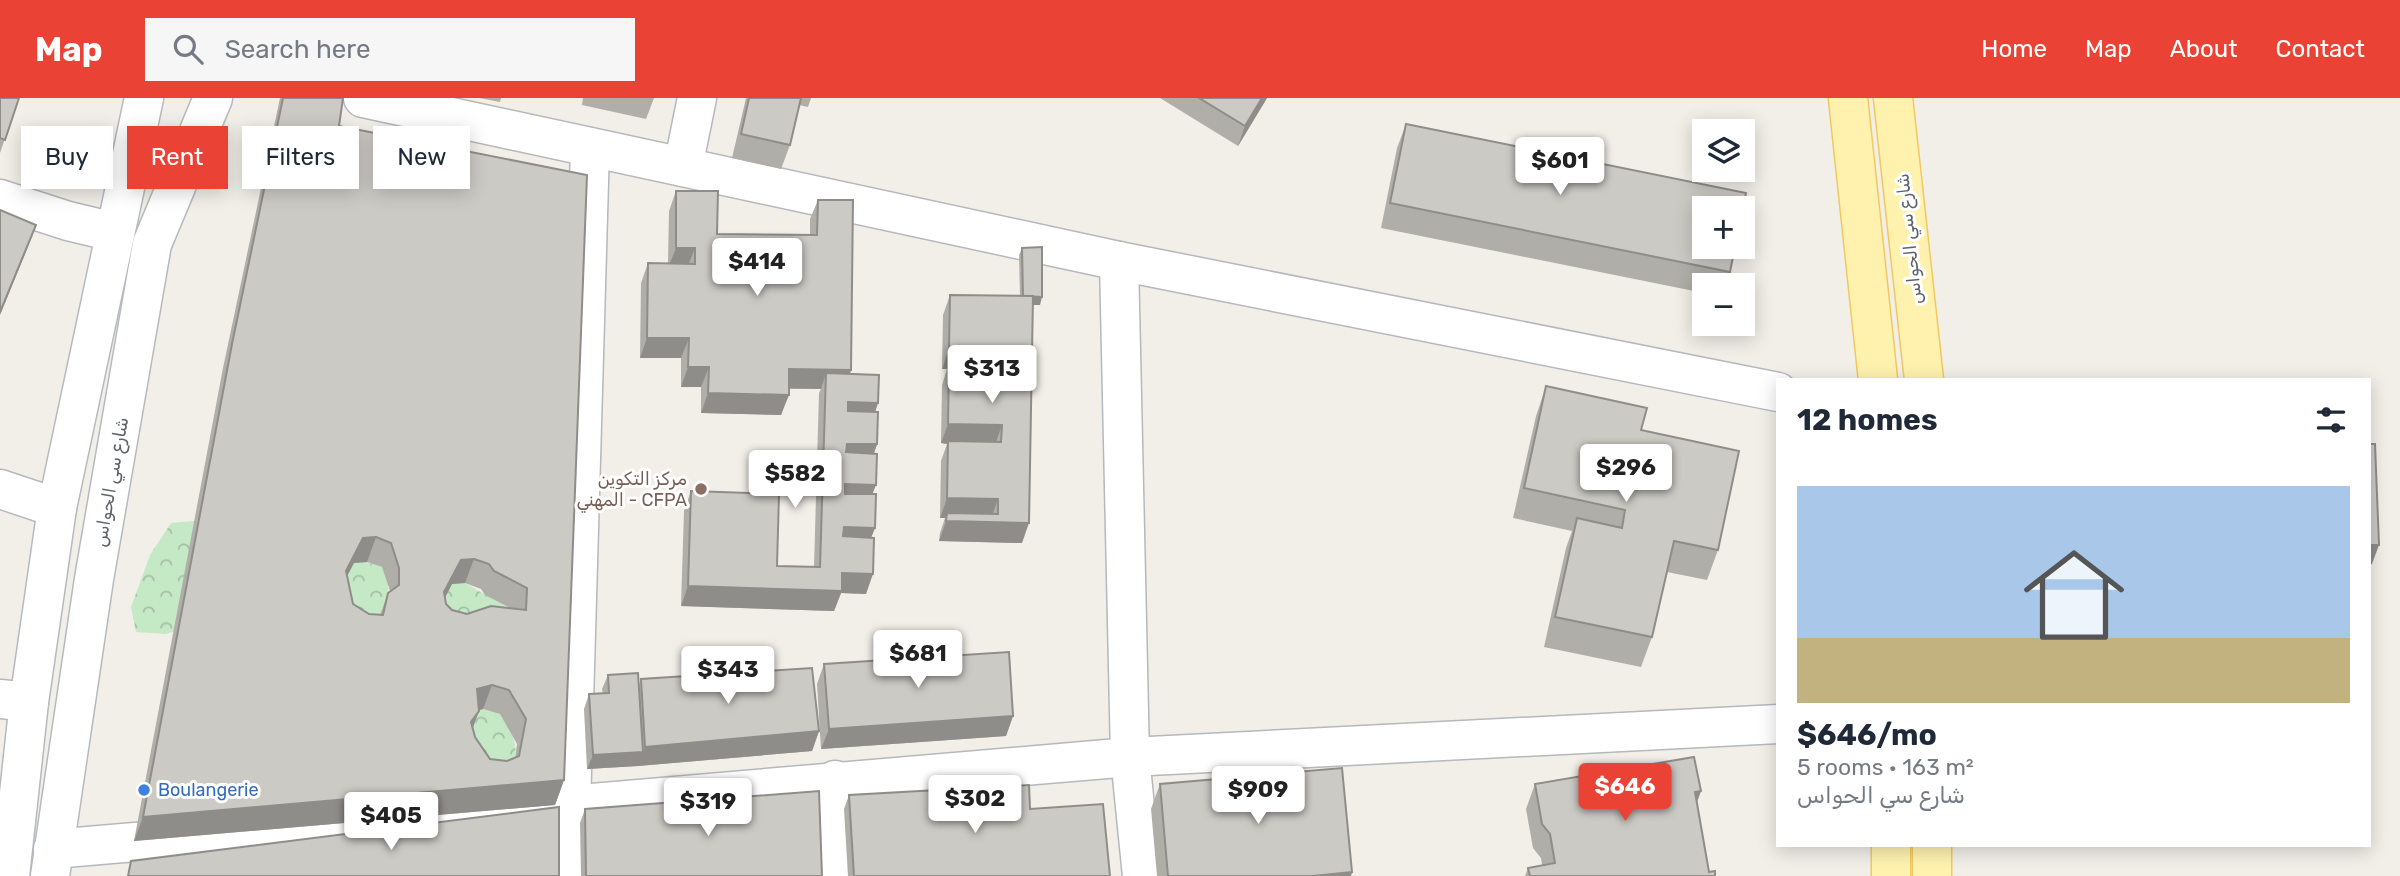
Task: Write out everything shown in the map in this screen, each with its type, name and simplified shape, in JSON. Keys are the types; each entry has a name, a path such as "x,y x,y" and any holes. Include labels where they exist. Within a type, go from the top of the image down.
{"main road":[{"path":"1849,98 1878,378"},
{"name":"شارع سي الحواس","path":"1894,98 1924,378"},
{"path":"1891,847 1891,876"},
{"path":"1932,847 1932,876"}],"street":[{"path":"144,98 15,701 7,862 52,863 569,805 835,780 1130,757 1776,724"},
{"name":"شارع سي الحواس","path":"52,863 94,579 152,244 213,98"},
{"path":"363,98 1119,261 1776,392"},
{"path":"683,167 697,98"},
{"path":"569,876 590,147"},
{"path":"0,198 68,221 152,244"},
{"path":"1119,261 1130,757 1142,876"},
{"path":"0,489 57,508"},
{"path":"835,780 838,876"}],"green space":[{"path":"194,521 207,530 207,620 166,634 136,632 131,607 150,555 171,523"},
{"path":"367,562 382,567 387,574 390,609 360,639 342,581 354,563"},
{"path":"465,583 518,612 458,638 440,602 452,584"},
{"path":"483,709 500,714 515,743 516,750 511,765 498,785 470,735 469,713"}],"building":[{"path":"0,98 19,98 5,140 0,138"},
{"path":"283,98 343,98 339,126 277,126"},
{"path":"749,98 801,98 790,145 741,134"},
{"path":"1199,98 1262,98 1245,126"},
{"path":"1406,124 1746,193 1745,196 1692,196 1692,259 1733,259 1730,272 1390,203"},
{"path":"359,130 373,133 373,189 470,189 470,152 587,175 564,780 143,817 232,344 264,189 359,189","holes":["376,537 391,543 399,568 399,585 388,593 383,615 369,614 353,604 346,571 363,538","474,559 489,564 494,571 527,588 526,610 491,606 467,614 452,610 446,604 444,592 461,560","492,685 509,690 526,719 519,756 507,761 490,759 475,737 471,722 479,711 477,689"]},
{"path":"676,191 718,191 717,234 817,235 818,200 853,200 851,370 789,369 789,395 708,393 709,367 688,367 689,338 647,338 648,263 695,264 695,248 676,248"},
{"path":"0,210 36,225 0,312"},
{"path":"1042,247 1042,297 1023,296 1022,248"},
{"path":"950,295 1033,296 1029,523 946,521 947,513 998,514 998,499 947,498 948,441 1001,442 1002,425 948,424 949,365 1004,366 1005,351 949,349"},
{"path":"826,373 879,375 878,403 848,402 848,411 878,412 877,444 847,444 846,452 877,454 876,485 845,484 845,494 876,494 875,528 844,527 843,536 874,538 873,574 842,573 842,591 688,586 691,491 779,494 777,566 820,567"},
{"path":"1546,386 1647,408 1641,430 1739,451 1718,550 1674,541 1652,637 1555,617 1577,518 1622,528 1625,510 1524,488"},
{"path":"2371,444 2375,444 2379,545 2371,545"},
{"path":"1009,652 1013,716 829,729 824,664"},
{"path":"812,668 819,731 645,747 641,679"},
{"path":"638,673 643,752 593,755 589,694 609,693 608,675"},
{"path":"1694,757 1701,791 1695,792 1709,872 1715,871 1715,876 1530,876 1528,868 1555,863 1550,834 1542,824 1535,784"},
{"path":"1342,768 1352,872 1313,876 1168,876 1160,784"},
{"path":"1029,785 1030,809 1103,804 1110,876 854,876 849,795"},
{"path":"819,791 822,876 586,876 585,809"},
{"path":"559,807 559,876 128,876 131,861"}],"place":[{"name":"مركز التكوين المهني - CFPA","path":"701,489"},
{"name":"Boulangerie","path":"144,790"}]}
